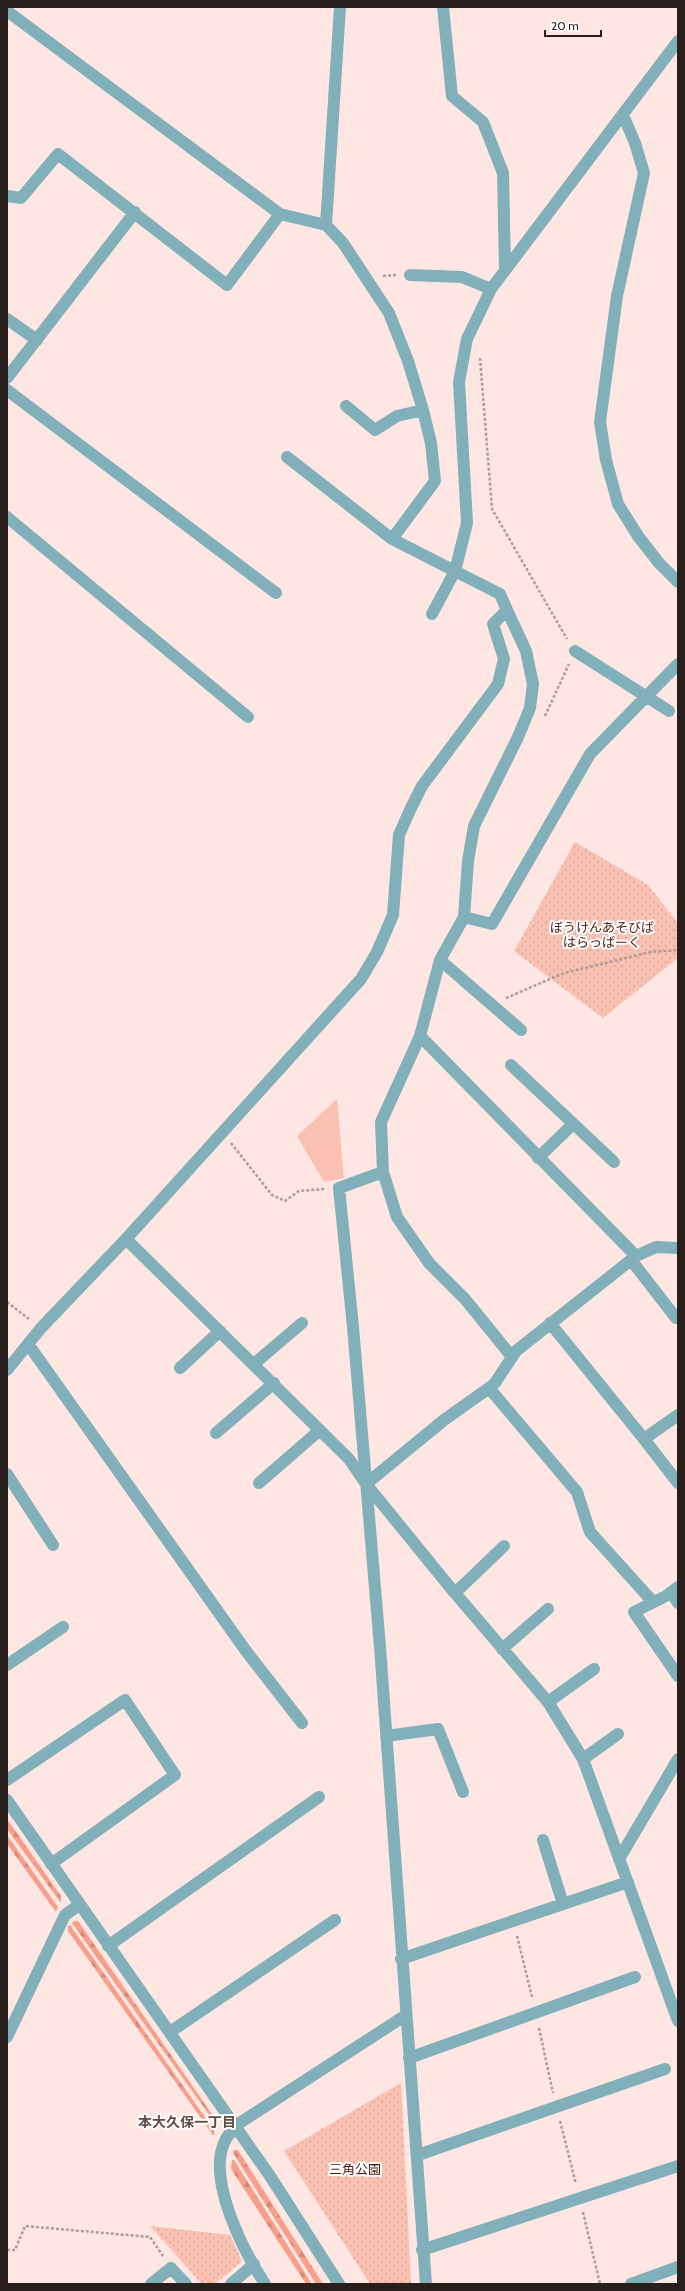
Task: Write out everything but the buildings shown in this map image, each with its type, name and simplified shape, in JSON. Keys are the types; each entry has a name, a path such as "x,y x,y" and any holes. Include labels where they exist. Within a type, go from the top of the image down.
{"street":[{"path":"326,225 340,7"},
{"path":"443,7 452,96 483,122 503,173 505,269"},
{"path":"7,11 280,214 326,225 343,243 389,313 408,361 423,410 431,443 435,481 392,539"},
{"path":"432,614 455,571 467,523 459,382 467,339 490,289 677,46"},
{"path":"623,115 635,143 644,173 617,296 600,422 606,460 618,504 638,536 659,563 678,582"},
{"path":"7,196 21,198 58,154 135,212 227,285 280,214"},
{"path":"7,378 135,212"},
{"path":"410,275 462,277 490,289"},
{"path":"7,319 37,340"},
{"path":"7,390 276,593"},
{"path":"346,406 375,430 397,416 423,410"},
{"path":"287,457 392,539 500,594 526,651 533,684 530,708 518,737 474,826 468,861 464,917 440,960 420,1036 381,1122 383,1172 396,1217 429,1263 465,1299 512,1357"},
{"path":"7,517 248,717"},
{"path":"7,1370 41,1328 126,1239 361,979 377,952 393,915 399,835 422,786 498,684 504,659 493,624 507,610"},
{"path":"575,651 669,711"},
{"path":"464,917 492,924 590,754 678,664"},
{"path":"440,960 522,1030"},
{"path":"420,1036 633,1258 676,1318"},
{"path":"511,1065 614,1162"},
{"path":"538,1158 573,1124"},
{"path":"383,1172 339,1188 366,1484 386,1736 401,1959 418,2155 422,2250 426,2284"},
{"path":"126,1239 274,1383 349,1459 366,1484 455,1593 548,1702 584,1759 678,2021"},
{"path":"366,1484 444,1420 490,1388 495,1383 516,1351 633,1258 656,1247 678,1248"},
{"path":"254,1364 302,1323"},
{"path":"550,1323 678,1483"},
{"path":"180,1368 220,1331"},
{"path":"28,1344 246,1651 302,1723"},
{"path":"216,1433 274,1383"},
{"path":"490,1388 577,1492 590,1532 652,1602"},
{"path":"644,1439 678,1414"},
{"path":"259,1483 320,1430"},
{"path":"7,1474 53,1546"},
{"path":"455,1593 504,1546"},
{"path":"678,1603 674,1589 634,1612 678,1676"},
{"path":"502,1648 548,1609"},
{"path":"7,1665 63,1627"},
{"path":"548,1702 594,1669"},
{"path":"7,1780 125,1700 175,1775 51,1864"},
{"path":"386,1736 438,1729 463,1792"},
{"path":"584,1759 618,1734"},
{"path":"619,1859 678,1759"},
{"path":"108,1946 319,1798"},
{"path":"7,1800 270,2176 339,2284"},
{"path":"543,1840 563,1904"},
{"path":"401,1959 628,1882"},
{"path":"7,2037 65,1915 79,1905"},
{"path":"170,2032 335,1920"},
{"path":"409,2058 635,1977"},
{"path":"671,2000 678,1989"},
{"path":"265,2284 236,2229 224,2197 220,2166 224,2142 235,2126 406,2015"},
{"path":"418,2155 665,2069"},
{"path":"422,2250 678,2166"},
{"path":"231,2284 254,2264"},
{"path":"631,2284 678,2267"},
{"path":"151,2284 171,2268 186,2284"}],"path":[{"path":"365,276 410,275"},
{"path":"492,1004 564,973 651,952 678,950"},
{"path":"222,1132 272,1195 285,1201 299,1191 339,1188"},
{"path":"7,1302 41,1328"},
{"path":"7,2250 15,2250 25,2226 150,2237 171,2268"}],"green space":[{"name":"ぼうけんあそびば はらっぱーく","path":"575,842 648,885 678,923 678,958 603,1018 514,951"},
{"path":"337,1099 344,1178 324,1182 297,1136"},
{"path":"7,1819 61,1896 61,1903 7,1829"},
{"path":"7,1835 58,1907 56,1912 7,1844"},
{"path":"74,1921 78,1921 214,2117 215,2123 72,1923"},
{"path":"70,1925 214,2130 213,2135 68,1931 68,1927"},
{"name":"三角公園","path":"401,2083 411,2283 370,2284 284,2151"},
{"path":"234,2150 238,2150 323,2284 316,2284 233,2153"},
{"path":"232,2160 234,2160 312,2284 306,2284 231,2169"},
{"path":"150,2226 230,2235 242,2261 215,2284 202,2284"}],"district":[{"name":"本大久保一丁目","path":"187,2122"}]}
